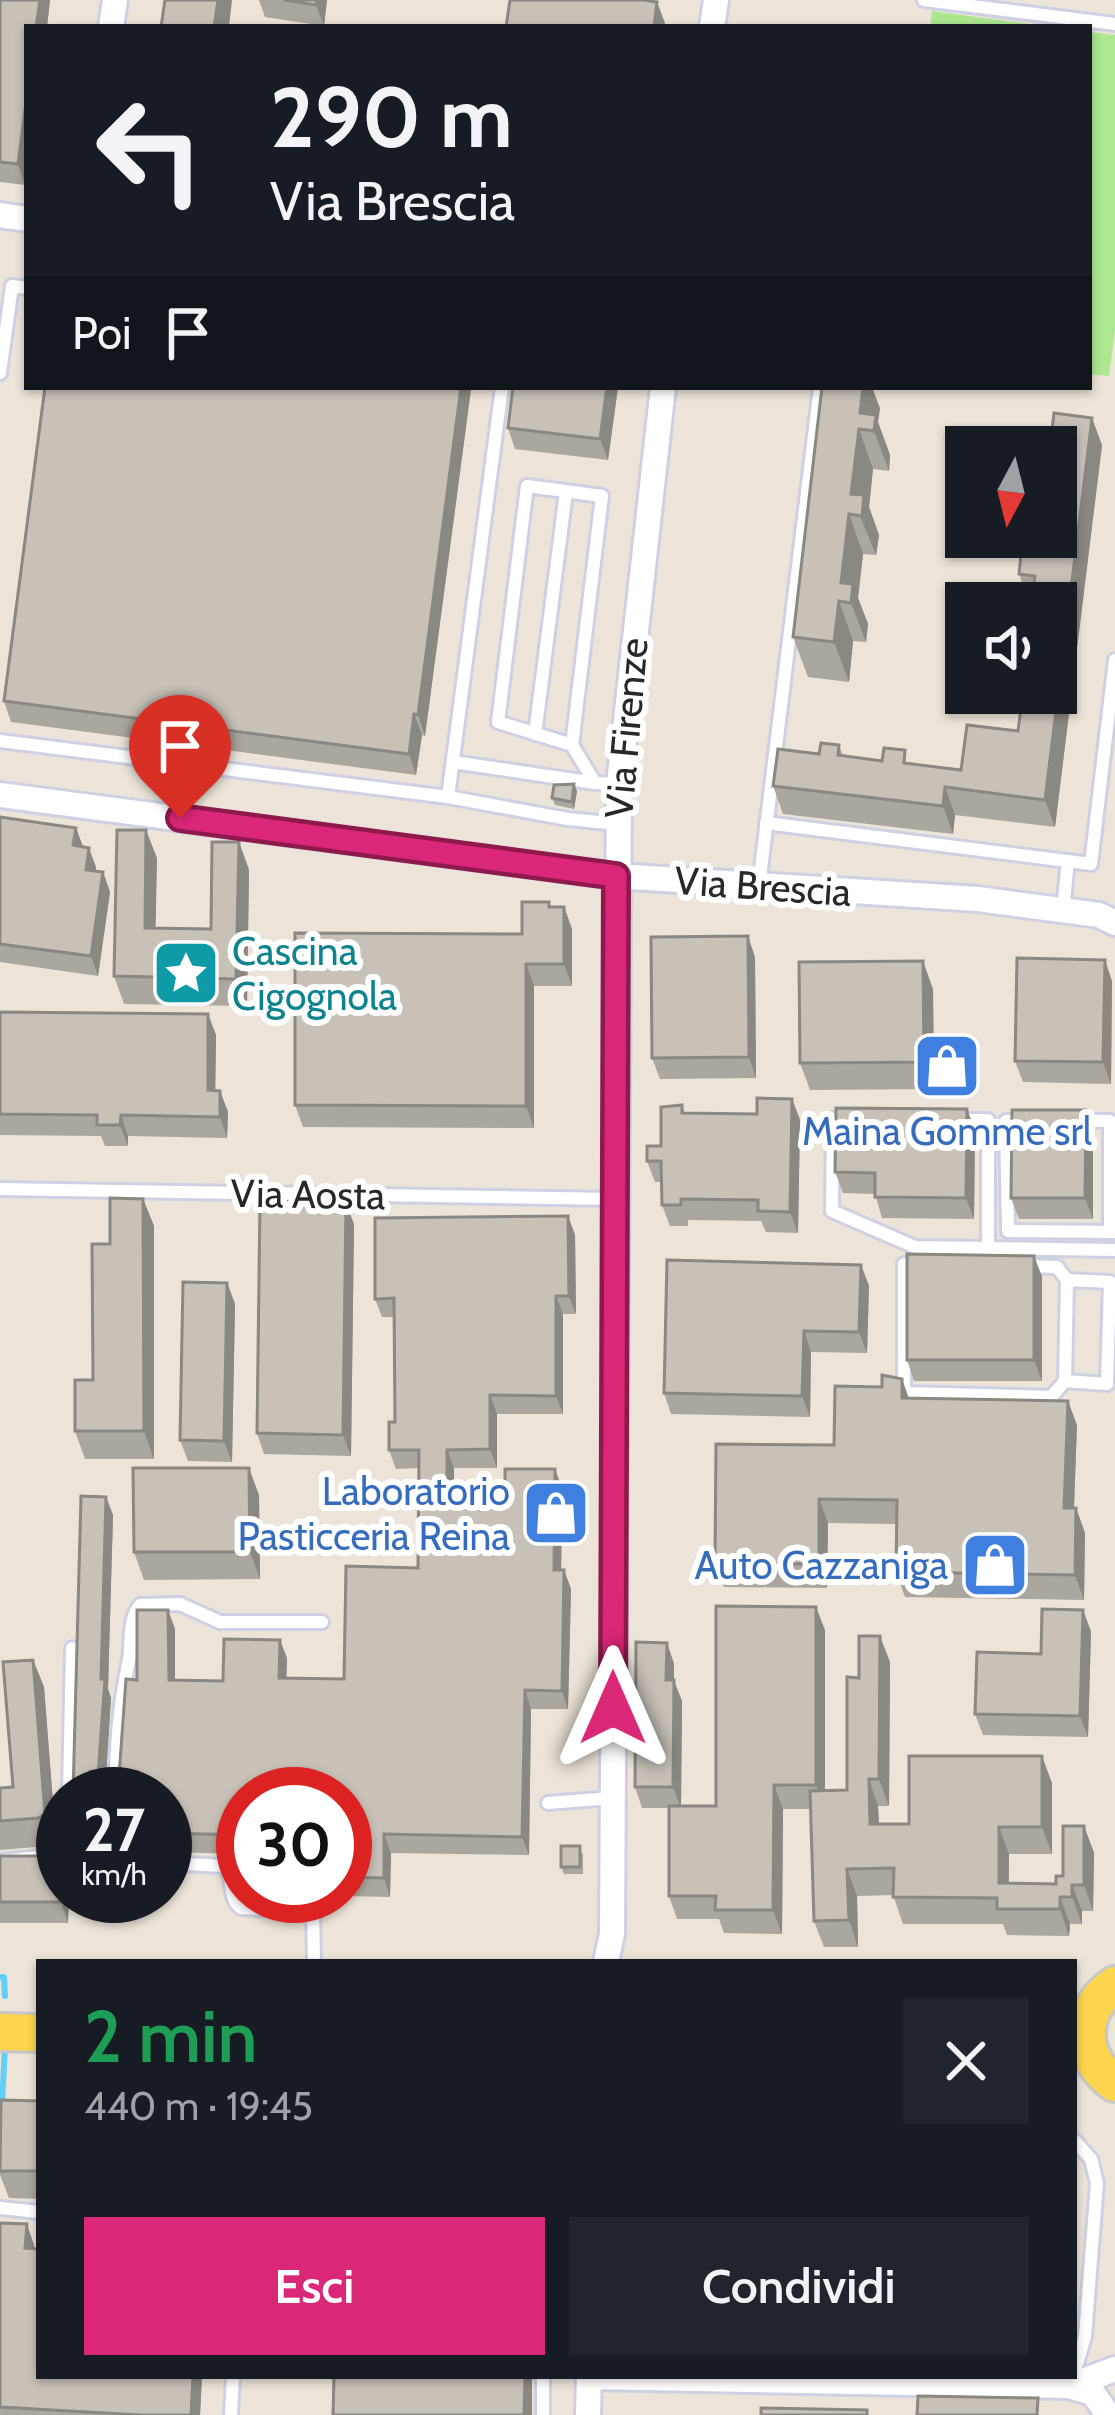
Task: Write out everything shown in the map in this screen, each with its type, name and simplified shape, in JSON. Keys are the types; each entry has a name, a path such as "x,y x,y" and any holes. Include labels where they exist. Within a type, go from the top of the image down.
{"main road":[{"path":"1097,1995 1086,2033 1098,2075"},
{"path":"0,2015 36,2016"},
{"path":"0,2032 36,2032"}],"street":[{"name":"Via Firenze","path":"608,1959 613,1934 618,824 607,783 663,390"},
{"name":"Via Brescia","path":"0,795 616,876 979,899 1110,914"},
{"name":"Via Firenze","path":"613,1934 621,1959"},
{"path":"1077,2378 1115,2369"},
{"path":"588,2415 590,2379"},
{"path":"1072,2379 1094,2393 1108,2415"}],"lane":[{"path":"924,0 1115,24"},
{"path":"0,374 12,286 24,288"},
{"path":"448,797 502,390"},
{"path":"759,885 820,390"},
{"path":"572,745 602,496 527,486 498,722 572,745 607,783"},
{"path":"535,734 566,492"},
{"path":"766,823 1091,864 1115,660"},
{"path":"0,741 448,797 618,824"},
{"path":"453,762 607,783"},
{"path":"1064,910 1068,861"},
{"path":"877,1119 833,1119 832,1211 915,1247 1115,1250"},
{"path":"944,1120 988,1120 988,1248"},
{"path":"1048,1121 1006,1121 1008,1231 1113,1231 1110,1121 1069,1121"},
{"name":"Via Aosta","path":"0,1189 616,1199"},
{"path":"948,1265 904,1264 904,1393 1051,1397 1065,1382 1066,1280 1058,1267 1014,1266"},
{"path":"1065,1382 1106,1384 1112,1316 1110,1282 1066,1280"},
{"path":"116,1767 119,1695 129,1658 132,1618 140,1605 180,1604 220,1622 322,1622"},
{"path":"70,1767 72,1648"},
{"path":"548,1802 613,1798"},
{"path":"0,1861 36,1857"},
{"path":"192,1865 225,1867 234,1902 246,1910 313,1911 314,1959"},
{"path":"1077,2143 1091,2159 1097,2183 1085,2336 1077,2362"},
{"path":"0,2208 36,2212"},
{"path":"231,2415 233,2379"},
{"path":"543,2379 543,2415"}],"green space":[{"path":"932,11 1030,24 930,24"},
{"path":"1092,32 1115,35 1115,329 1109,376 1092,374"}],"building":[{"path":"0,0 40,0 36,24 24,24 24,118 18,164 0,162"},
{"path":"165,0 218,0 214,24 161,24"},
{"path":"510,0 657,2 654,24 506,24"},
{"path":"45,390 461,390 409,754 4,701"},
{"path":"513,390 607,390 600,439 508,428"},
{"path":"822,390 863,390 860,413 876,415 874,431 859,429 851,494 864,495 862,516 849,514 841,583 853,584 851,603 839,601 834,642 793,637"},
{"path":"1054,413 1092,418 1077,540 1077,426 1052,426"},
{"path":"1021,558 1075,558 1072,582 1034,582 1035,576 1019,574"},
{"path":"1020,714 1056,714 1045,800 945,787 943,806 773,786 778,749 819,754 821,743 839,745 838,755 882,761 884,748 905,750 904,763 961,770 967,725 1018,731"},
{"path":"574,784 572,802 552,798 554,785"},
{"path":"0,817 76,828 73,845 89,848 86,870 103,872 91,956 0,944"},
{"path":"117,830 146,830 145,928 211,929 212,842 239,842 236,979 114,976"},
{"path":"522,902 564,907 564,964 526,964 526,1106 295,1105 295,933 522,934"},
{"path":"748,936 749,1057 652,1058 651,937"},
{"path":"1017,958 1105,960 1103,1062 1015,1061"},
{"path":"923,961 924,1062 800,1063 799,962"},
{"path":"0,1012 208,1014 208,1090 220,1091 220,1117 121,1115 120,1125 97,1125 97,1115 0,1114"},
{"path":"757,1098 792,1099 790,1212 758,1211 758,1200 681,1199 681,1205 662,1205 661,1161 647,1161 647,1146 661,1146 661,1107 682,1105 682,1113 757,1114"},
{"path":"836,1108 967,1109 966,1198 875,1197 875,1173 835,1172"},
{"path":"1012,1110 1086,1110 1085,1198 1011,1198"},
{"path":"110,1198 143,1199 144,1431 75,1431 75,1380 93,1380 92,1244 110,1244"},
{"path":"260,1201 346,1203 343,1435 257,1433"},
{"path":"568,1216 569,1296 556,1296 556,1396 490,1395 490,1449 447,1450 447,1482 505,1483 505,1469 555,1469 554,1570 564,1570 562,1691 525,1690 522,1837 384,1834 384,1878 372,1878 372,1767 216,1767 216,1834 192,1834 192,1767 120,1767 126,1679 137,1680 137,1610 168,1610 169,1680 223,1681 224,1639 280,1640 279,1678 344,1679 346,1566 418,1568 419,1450 389,1450 389,1422 395,1422 394,1298 375,1299 375,1218"},
{"path":"907,1254 1034,1256 1034,1360 907,1360"},
{"path":"667,1260 861,1265 859,1332 804,1331 802,1396 664,1393"},
{"path":"183,1282 227,1283 224,1441 180,1440"},
{"path":"882,1375 902,1379 902,1398 1068,1401 1064,1508 1076,1508 1075,1575 896,1572 897,1500 819,1499 819,1564 715,1563 716,1444 834,1445 835,1386 882,1387"},
{"path":"133,1468 249,1468 250,1552 134,1552"},
{"path":"81,1496 106,1497 101,1679 105,1679 99,1767 74,1767"},
{"path":"716,1606 816,1607 816,1785 774,1785 773,1910 715,1910 716,1896 669,1896 669,1806 716,1806"},
{"name":"Auto Cazzaniga","path":"1042,1609 1083,1610 1080,1716 975,1714 977,1652 1041,1654"},
{"path":"859,1636 880,1636 879,1779 869,1779 870,1824 909,1824 909,1756 1042,1756 1042,1827 999,1827 999,1883 1056,1884 1056,1876 1063,1876 1063,1826 1084,1826 1084,1885 1072,1885 1072,1897 1060,1897 1060,1909 997,1909 997,1898 893,1897 894,1868 847,1869 849,1920 814,1921 810,1791 847,1790 847,1677 859,1678"},
{"path":"636,1642 667,1643 666,1680 674,1680 673,1787 635,1787"},
{"path":"33,1660 41,1767 36,1767 36,1818 0,1821 0,1788 13,1787 3,1662"},
{"path":"561,1846 580,1846 580,1867 561,1867"},
{"path":"0,1856 36,1856 36,1902 0,1902"},
{"path":"1,2100 36,2101 36,2171 0,2171"},
{"path":"0,2223 27,2224 25,2248 36,2249 36,2379 193,2379 191,2415 0,2407"},
{"path":"334,2379 525,2379 524,2415 333,2415"},
{"path":"918,2396 1038,2398 1037,2415 917,2415"},
{"path":"761,2408 867,2410 867,2415 761,2415"}],"waterway":[{"path":"0,1977 4,1977 5,1996"},
{"path":"2,2103 5,2047"}],"place":[{"name":"Cascina Cigognola","path":"186,973"},
{"name":"Maina Gomme srl","path":"947,1066"},
{"name":"Laboratorio Pasticceria Reina","path":"556,1513"},
{"name":"Auto Cazzaniga","path":"995,1565"}],"route":[{"path":"180,818 616,876 613,1708"}]}
